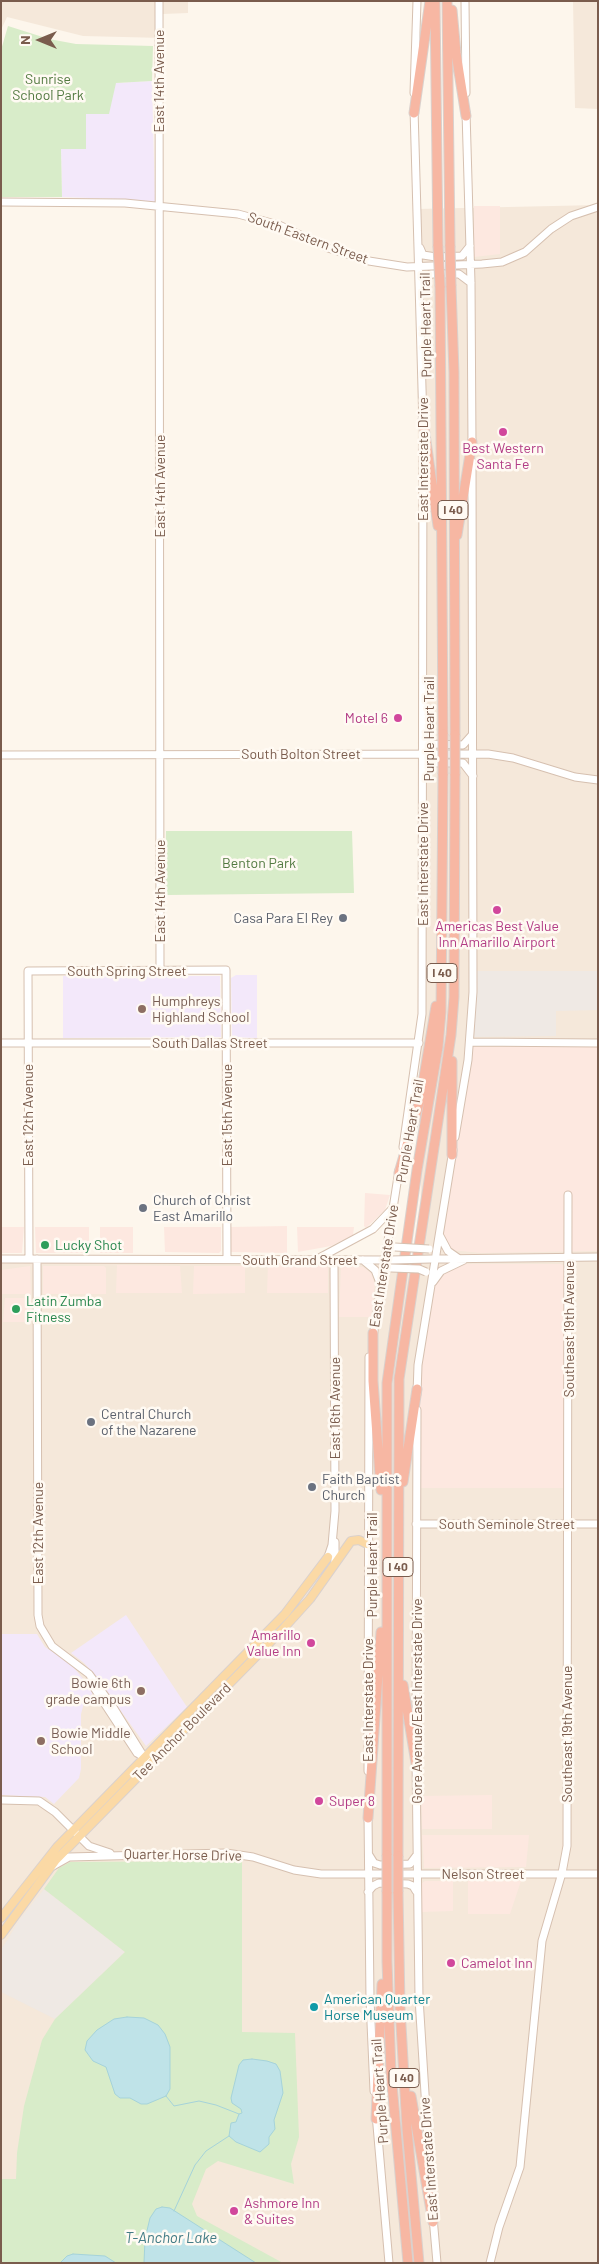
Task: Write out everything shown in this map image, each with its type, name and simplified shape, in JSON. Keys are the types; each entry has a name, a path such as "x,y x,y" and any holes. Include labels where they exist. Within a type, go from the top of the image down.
{"highway":[{"path":"414,113 430,1"},
{"name":"Purple Heart Trail","path":"408,2263 391,2072 387,1961 386,1533 388,1369 417,1170 438,1047 442,958 443,551 435,1"},
{"name":"Purple Heart Trail","path":"419,2263 407,2129 400,2008 398,1892 398,1411 402,1352 452,1021 455,774 454,373 450,246 447,1"},
{"path":"451,1 457,61 466,116"},
{"path":"423,420 443,551"},
{"path":"453,557 472,442"},
{"path":"399,1173 420,1100 437,1004 442,958"},
{"path":"452,1021 452,1155"},
{"path":"374,1333 374,1403 386,1533"},
{"path":"398,1519 417,1389"},
{"path":"368,1818 381,1629 386,1602"},
{"path":"398,1651 416,1763"},
{"path":"376,2120 383,1978 387,1961"},
{"path":"400,2008 404,2021 412,2104 433,2222"}],"main road":[{"name":"East 14th Avenue","path":"159,1 160,971"},
{"name":"East Interstate Drive","path":"389,2263 376,2120 370,2014 368,1892 368,1387 374,1333 383,1274 388,1260 389,1236 419,1043 423,988 423,420 420,266 414,113 417,1"},
{"path":"433,1259 438,1244 470,1042 473,992 471,284 465,1"},
{"name":"South Eastern Street","path":"1,202 125,203 160,208 238,214 279,225 328,248 369,261 394,266 470,265 495,263 517,257 571,216 598,207"},
{"path":"419,243 423,255 427,257 462,256 470,246"},
{"path":"420,285 431,274 459,274 471,284"},
{"path":"423,733 428,742 433,744 463,745 473,733"},
{"name":"South Bolton Street","path":"1,755 473,754 513,758 575,777 598,780"},
{"path":"423,775 428,765 433,762 463,764 473,777"},
{"name":"South Spring Street","path":"28,971 226,970"},
{"name":"East 15th Avenue","path":"226,970 227,1260"},
{"name":"East 12th Avenue","path":"28,971 29,1259"},
{"path":"470,1042 598,1043"},
{"name":"South Dallas Street","path":"1,1043 419,1043"},
{"name":"Southeast 19th Avenue","path":"490,2263 498,2227 520,2167 541,1950 546,1923 562,1874 567,1832 568,1195"},
{"path":"316,1260 374,1229 394,1207"},
{"path":"383,1274 391,1268 419,1269 426,1272 431,1282 441,1271 462,1259 443,1245 440,1232"},
{"path":"389,1236 395,1247 429,1249 438,1244"},
{"name":"South Grand Street","path":"3,1260 388,1260 598,1257"},
{"name":"East 12th Avenue","path":"38,1259 38,1615 40,1626 46,1639 89,1674 94,1688 113,1718 137,1753 144,1757"},
{"name":"Gore Avenue/East Interstate Drive","path":"417,1874 417,1389 418,1365 433,1259"},
{"name":"East 16th Avenue","path":"328,1557 332,1545 335,1511 334,1260"},
{"path":"363,1260 375,1270 381,1287"},
{"path":"335,1511 335,1562"},
{"name":"South Seminole Street","path":"416,1524 598,1524"},
{"name":"Tee Anchor Boulevard","path":"1,1935 49,1869 282,1630 310,1599 351,1541 359,1540 367,1544"},
{"name":"Tee Anchor Boulevard","path":"1,1918 39,1868 73,1829 285,1614 328,1557"},
{"path":"144,1757 151,1764"},
{"path":"1,1800 39,1801 97,1850 115,1854"},
{"path":"368,1852 374,1863 380,1865 410,1864 415,1860 417,1854"},
{"name":"Quarter Horse Drive","path":"49,1869 69,1857 115,1854 226,1853 253,1857 305,1873 368,1874"},
{"name":"Nelson Street","path":"368,1874 598,1874"},
{"name":"East Interstate Drive","path":"417,1874 421,2045 437,2263"},
{"path":"368,1892 379,1883 408,1884 413,1886 417,1894"}],"shaded area":[{"path":"1,1 188,1 188,13 163,14 163,38 83,36 7,17 1,30"},
{"path":"573,1 598,1 598,109 575,108"},
{"path":"152,81 155,204 119,199 62,197 61,148 86,149 86,113 115,83"},
{"path":"598,205 598,2263 1,2263 1,1263 421,1262 417,209"},
{"path":"474,206 500,206 500,254 474,257"},
{"path":"475,971 598,971 598,1010 556,1011 556,1036 471,1037"},
{"name":"Humphreys Highland School","path":"236,975 257,975 257,1038 232,1037 231,978"},
{"name":"Humphreys Highland School","path":"63,976 220,976 221,1037 63,1038"},
{"path":"473,1047 598,1047 598,1251 481,1253 451,1250 442,1235"},
{"path":"365,1193 390,1195 385,1210 366,1228 364,1226"},
{"path":"287,1226 287,1253 231,1252 231,1227"},
{"path":"1,1227 24,1227 22,1253 1,1253"},
{"path":"35,1227 89,1227 89,1251 88,1253 36,1253"},
{"path":"100,1227 133,1227 133,1253 100,1253"},
{"path":"164,1227 221,1227 221,1251 219,1253 165,1252"},
{"path":"297,1227 354,1227 353,1235 331,1246 298,1252"},
{"path":"458,1264 561,1264 565,1267 565,1488 420,1488 420,1374 433,1287 439,1276"},
{"path":"117,1265 180,1266 182,1293 116,1293"},
{"path":"268,1265 326,1266 328,1268 328,1293 267,1293"},
{"path":"30,1266 31,1294 1,1294 1,1270"},
{"path":"43,1266 104,1266 106,1268 106,1294 43,1294"},
{"path":"194,1266 245,1266 245,1293 193,1294"},
{"path":"341,1266 363,1267 371,1273 375,1284 371,1317 339,1317"},
{"path":"5,1298 31,1298 31,1322 3,1322"},
{"name":"Bowie 6th grade campus","path":"126,1615 187,1707 146,1746 95,1675 71,1653"},
{"name":"Bowie Middle School","path":"1,1634 37,1634 45,1647 70,1663 94,1692 84,1703 81,1714 81,1769 79,1778 54,1804 45,1797 1,1795"},
{"path":"492,1795 492,1829 422,1829 421,1796"},
{"path":"422,1835 529,1835 526,1867 424,1868"},
{"path":"425,1881 453,1881 453,1911 422,1912 422,1883"},
{"path":"468,1881 521,1881 510,1914 468,1914"},
{"path":"44,1889 125,1952 55,2019 1,1992 1,1950 20,1919"}],"green space":[{"name":"Sunrise School Park","path":"8,26 49,39 76,44 153,46 152,81 116,83 109,114 86,114 86,149 61,149 62,197 1,197 1,50"},
{"name":"Benton Park","path":"166,831 352,831 354,893 167,895 165,893"},
{"name":"T-Anchor Lake","path":"70,1862 242,1862 242,2032 295,2033 299,2137 291,2164 294,2184 218,2161 206,2169 192,2204 197,2216 283,2263 1,2263 1,2179 16,2179 17,2153 24,2106 42,2040 55,2019 125,1952 44,1889 59,1868"}],"water":[{"path":"127,2017 144,2018 158,2025 165,2034 170,2047 170,2089 166,2096 147,2104 141,2104 130,2098 120,2098 115,2094 106,2067 93,2061 85,2050 87,2041 97,2030 114,2019"},
{"path":"252,2059 276,2064 280,2071 283,2093 274,2120 275,2129 269,2137 269,2144 260,2152 236,2142 229,2136 231,2123 236,2122 239,2114 242,2113 241,2109 232,2103 231,2098 239,2065 243,2060"},
{"name":"T-Anchor Lake","path":"162,2207 170,2208 256,2263 144,2263 145,2239 150,2218 156,2209"},
{"path":"73,2254 105,2256 116,2263 60,2263 67,2256"}],"waterway":[{"path":"166,2096 174,2106 199,2101 239,2114"},
{"path":"174,2211 195,2165 206,2151 229,2136"}],"place":[{"name":"Best Western Santa Fe","path":"503,432"},
{"name":"Motel 6","path":"398,718"},
{"name":"Americas Best Value Inn Amarillo Airport","path":"497,910"},
{"name":"Casa Para El Rey","path":"343,918"},
{"name":"Humphreys Highland School","path":"142,1009"},
{"name":"Church of Christ East Amarillo","path":"143,1208"},
{"name":"Lucky Shot","path":"45,1245"},
{"name":"Latin Zumba Fitness","path":"16,1309"},
{"name":"Central Church of the Nazarene","path":"91,1422"},
{"name":"Faith Baptist Church","path":"312,1487"},
{"name":"Amarillo Value Inn","path":"311,1643"},
{"name":"Bowie 6th grade campus","path":"141,1691"},
{"name":"Bowie Middle School","path":"41,1741"},
{"name":"Super 8","path":"319,1801"},
{"name":"Camelot Inn","path":"451,1963"},
{"name":"American Quarter Horse Museum","path":"314,2007"},
{"name":"Ashmore Inn & Suites","path":"234,2211"}]}
